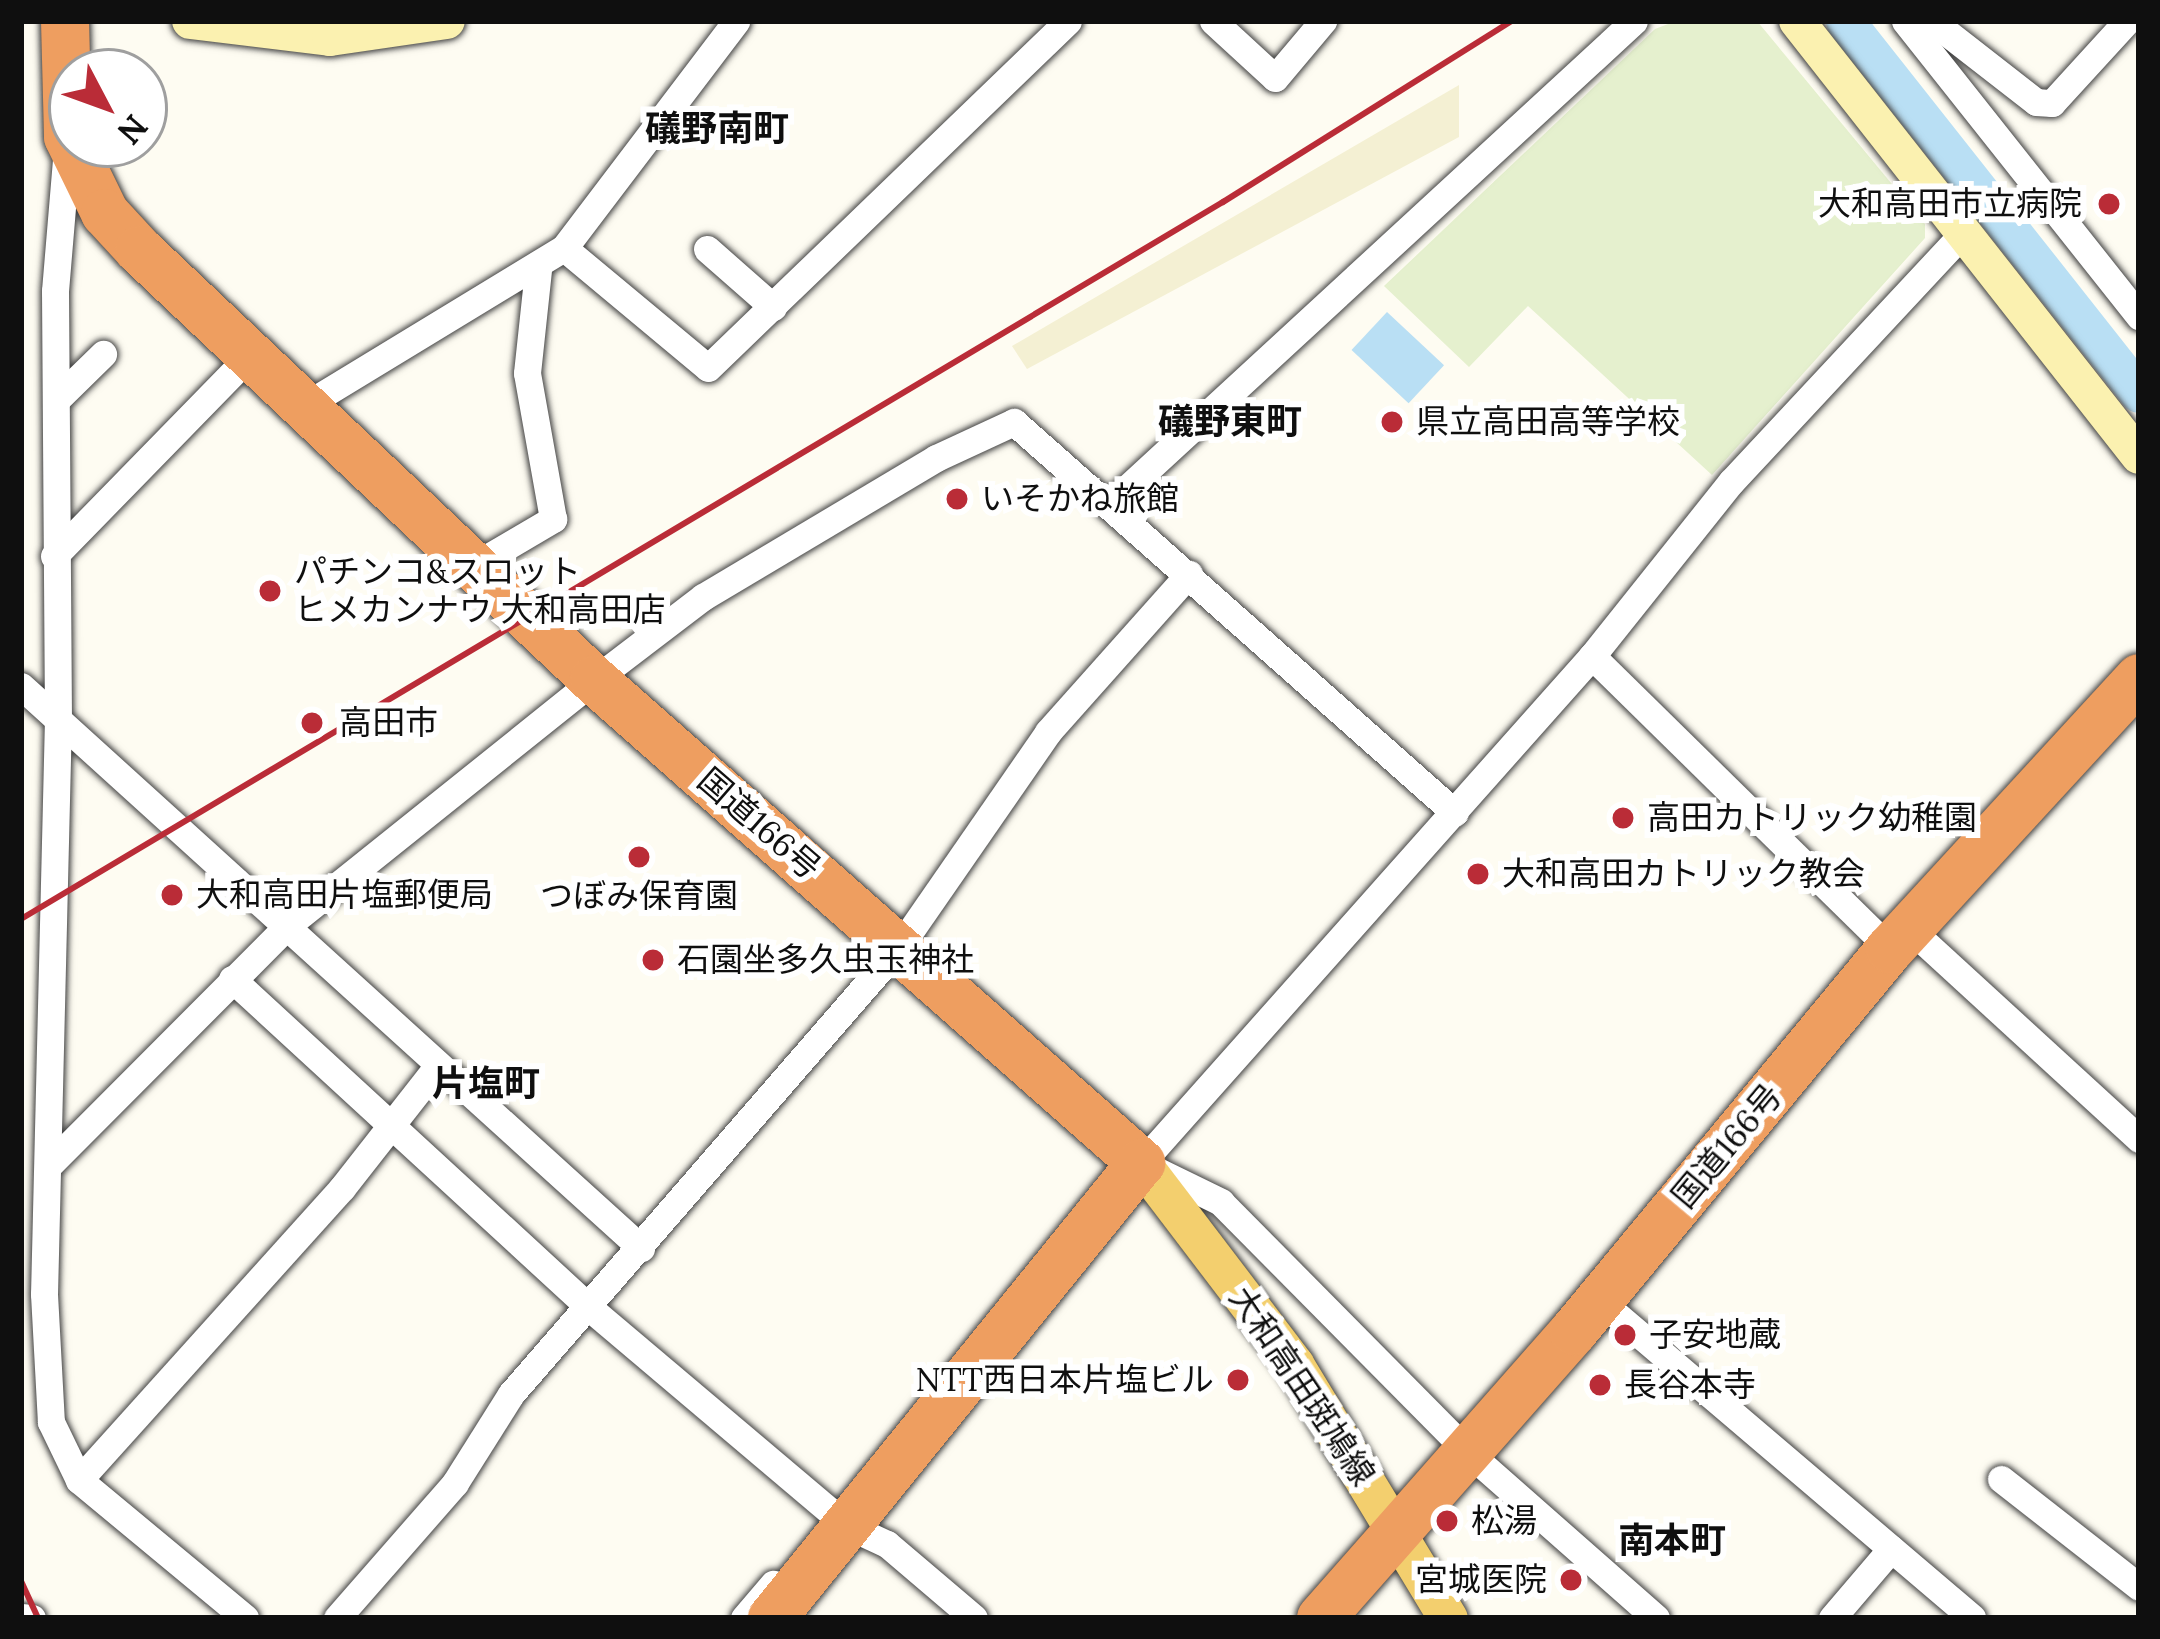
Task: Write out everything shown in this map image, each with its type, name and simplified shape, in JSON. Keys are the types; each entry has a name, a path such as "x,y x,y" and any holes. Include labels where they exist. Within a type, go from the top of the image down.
{"highway":[{"name":"国道166号","path":"83,168 105,213 247,358 594,680 1141,1163"},
{"name":"国道166号","path":"1322,1618 1400,1534 1900,939 2139,678"},
{"path":"772,1618 1141,1163"}],"main road":[{"path":"190,21 330,38 447,21"},
{"path":"1796,21 2139,456"},
{"name":"大和高田斑鳩線","path":"1141,1163 1294,1364 1448,1618"}],"street":[{"path":"304,406 538,270 563,248 736,21"},
{"path":"563,248 708,368 1067,21"},
{"path":"1213,21 1275,78 1324,21"},
{"path":"1111,503 1634,21"},
{"path":"1905,21 2139,316"},
{"path":"1932,21 2036,102 2053,103 2127,21"},
{"path":"65,168 57,261 54,556 58,718 44,1352 51,1422 80,1480 245,1618"},
{"path":"57,261 88,232 111,231 139,250"},
{"path":"1656,1618 1468,1452 1221,1202 1141,1163 1592,656 1731,482 1963,233"},
{"path":"706,249 773,307"},
{"path":"475,565 553,520 526,373 538,270"},
{"path":"56,400 103,354"},
{"path":"54,556 247,358"},
{"path":"50,1165 288,925 594,680 703,597 936,458 1014,422 1111,503 1455,813"},
{"path":"338,1618 455,1483 511,1394 900,946 1048,732 1189,574"},
{"path":"1592,656 1900,939 2139,1139"},
{"path":"21,686 641,1248"},
{"path":"232,979 586,1305 846,1525 887,1544 974,1618"},
{"path":"80,1480 342,1188 437,1067"},
{"path":"1599,1300 1972,1618"},
{"path":"2001,1480 2139,1587"},
{"path":"744,1618 846,1525"},
{"path":"802,1618 846,1525"},
{"path":"1832,1618 1891,1550"},
{"path":"21,1617 32,1618"}],"shaded area":[{"path":"1459,85 1459,137 1027,369 1012,346"}],"green space":[{"path":"1676,21 1757,21 1925,224 1925,238 1712,475 1528,306 1469,367 1384,286 1655,29"}],"water":[{"path":"1387,312 1444,365 1409,403 1352,350"}],"waterway":[{"path":"1845,21 2139,393"}],"railway":[{"path":"21,919 1223,202 1511,21"},
{"path":"21,1581 38,1618"}],"place":[{"name":"大和高田市立病院","path":"2109,204"},
{"name":"県立高田高等学校","path":"1392,422"},
{"name":"いそかね旅館","path":"957,499"},
{"name":"パチンコ&スロット ヒメカンナウ 大和高田店","path":"270,591"},
{"name":"高田市","path":"312,723"},
{"name":"高田カトリック幼稚園","path":"1623,818"},
{"name":"つぼみ保育園","path":"639,857"},
{"name":"大和高田カトリック教会","path":"1478,874"},
{"name":"大和高田片塩郵便局","path":"172,895"},
{"name":"石園坐多久虫玉神社","path":"653,960"},
{"name":"子安地蔵","path":"1625,1335"},
{"name":"NTT西日本片塩ビル","path":"1238,1380"},
{"name":"長谷本寺","path":"1600,1385"},
{"name":"松湯","path":"1447,1521"},
{"name":"宮城医院","path":"1571,1580"}],"district":[{"name":"礒野南町","path":"717,129"},
{"name":"礒野東町","path":"1230,422"},
{"name":"片塩町","path":"486,1084"},
{"name":"南本町","path":"1672,1541"}]}
